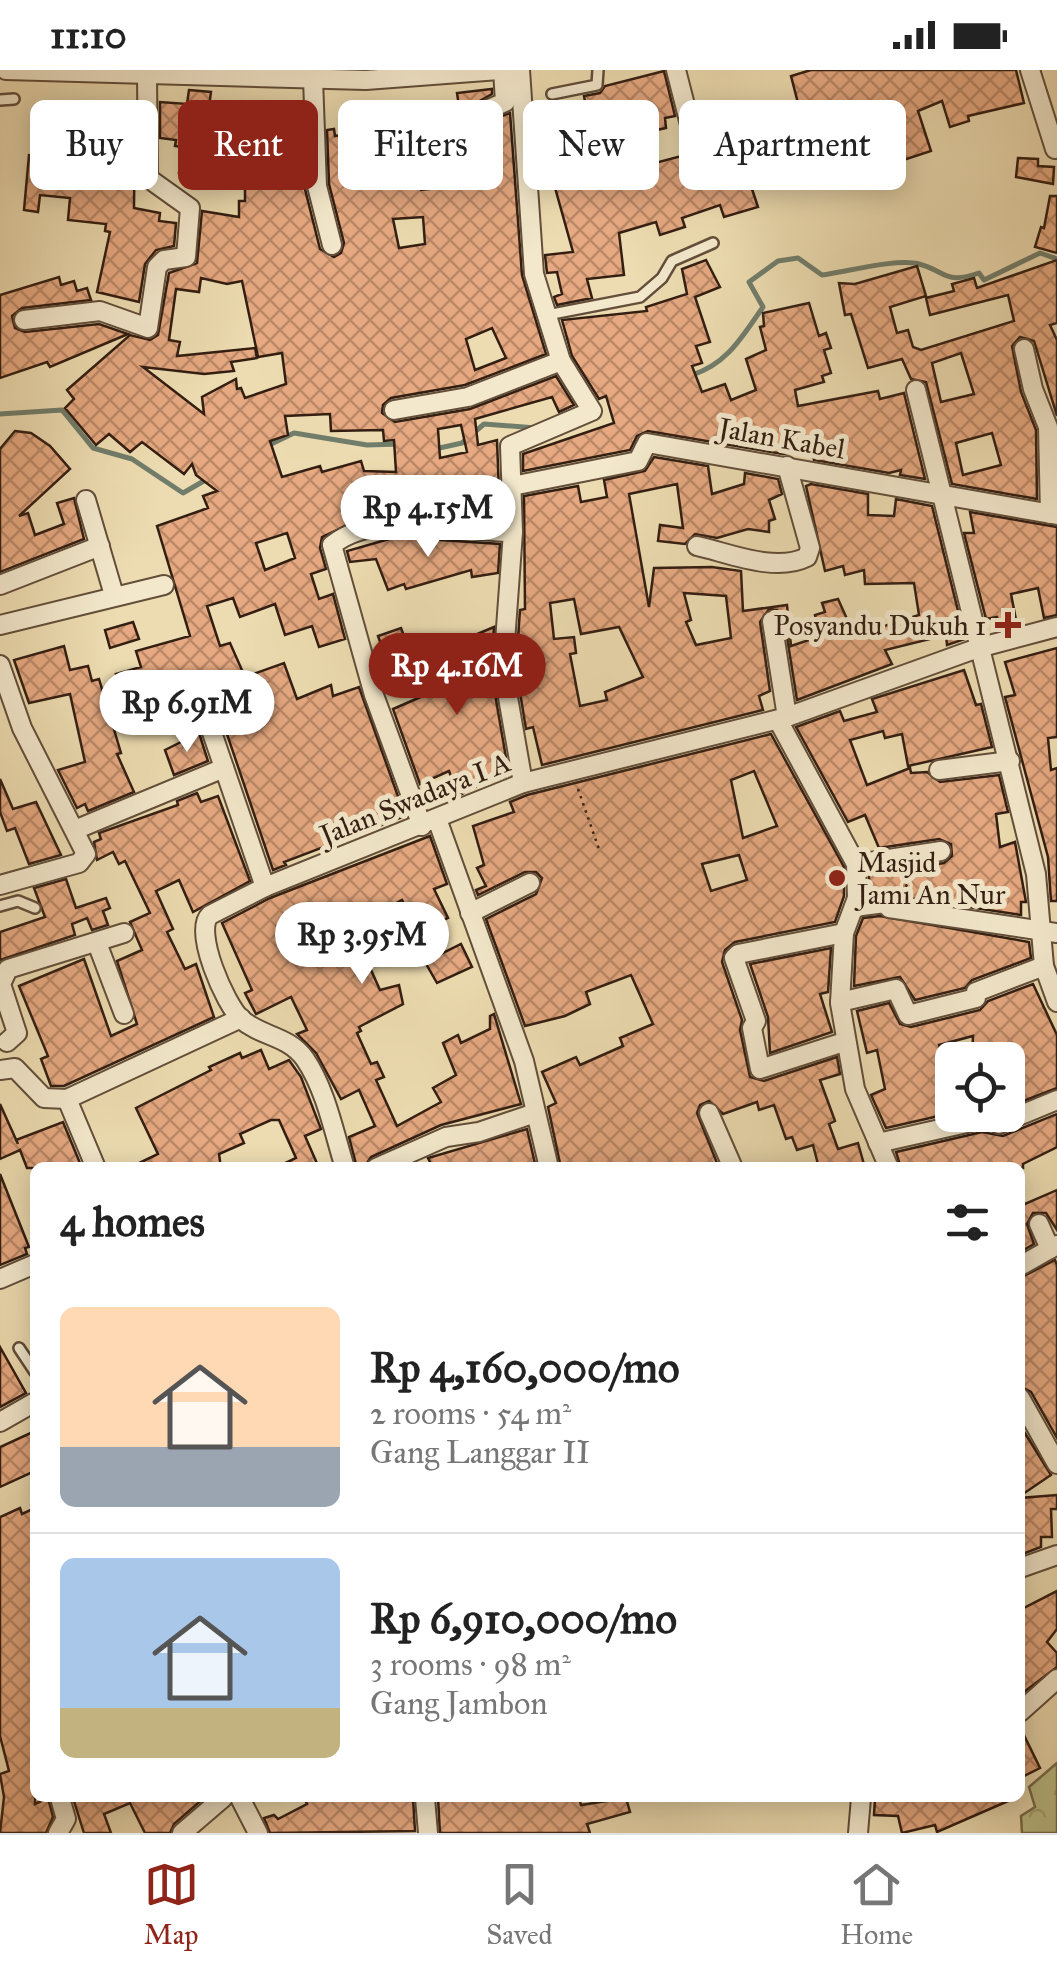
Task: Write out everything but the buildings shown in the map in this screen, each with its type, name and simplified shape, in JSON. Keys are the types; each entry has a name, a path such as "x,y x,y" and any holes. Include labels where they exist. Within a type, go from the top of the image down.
{"street":[{"path":"6,70 313,79 501,70 503,103"},
{"path":"520,70 534,274 561,361 590,404 589,414 511,445 514,532 503,670 523,783"},
{"path":"676,70 684,100"},
{"path":"1030,70 1055,149"},
{"path":"24,320 58,312 100,311 148,328 157,267 164,260 186,258 190,208 148,178 147,76"},
{"path":"313,79 318,186 332,244"},
{"path":"1024,349 1032,389 1048,426 1053,515"},
{"path":"394,410 468,396 561,361"},
{"path":"916,390 946,498 978,648 1010,761 1049,933 1044,966 1057,1002"},
{"name":"Jalan Kabel","path":"512,486 638,461 648,443 1053,515"},
{"path":"697,546 720,556 774,561 807,556 810,548 787,466"},
{"path":"86,500 114,596"},
{"path":"514,532 416,525 356,532 332,544 374,695 470,913 524,1061 547,1162"},
{"path":"0,585 100,546"},
{"path":"0,625 164,585"},
{"path":"772,622 782,718 856,864 854,906 844,933 840,1002 844,1042 855,1090 886,1162"},
{"name":"Jalan Swadaya I A","path":"241,1018 216,973 202,927 210,915 265,887 523,783 782,718 978,648 1057,627"},
{"path":"0,664 22,728 86,849 82,861 0,886"},
{"path":"206,718 265,887"},
{"path":"0,731 22,728"},
{"path":"939,770 1010,761"},
{"path":"78,829 224,768"},
{"path":"856,864 941,851"},
{"path":"470,913 530,883"},
{"path":"854,906 885,903 889,908 1049,933"},
{"path":"7,1042 17,1033 2,975 28,962 124,933"},
{"path":"844,933 734,957 756,1022 752,1028 752,1048 761,1069 844,1042"},
{"path":"97,942 124,1014"},
{"path":"840,1002 896,989 908,1015 976,998 976,992 1044,966"},
{"path":"0,1015 8,1069 44,1098 68,1098 241,1018 290,1042 303,1056 316,1079 343,1162"},
{"path":"68,1098 94,1162"},
{"path":"878,1143 980,1120 996,1119 999,1124 1057,1100"},
{"path":"390,1162 446,1137 479,1132 535,1113"},
{"path":"708,1113 729,1162"},
{"path":"1025,1263 1054,1247 1039,1224"},
{"path":"0,1279 30,1266"},
{"path":"0,1422 30,1405"},
{"path":"1025,1419 1056,1460"},
{"path":"1025,1566 1057,1555"},
{"path":"1025,1708 1057,1680"},
{"path":"58,1833 66,1819 61,1802"},
{"path":"182,1833 218,1802"},
{"path":"242,1802 258,1833"},
{"path":"424,1802 428,1833"},
{"path":"858,1833 861,1802"}],"lane":[{"path":"552,94 598,85 598,70"},
{"path":"0,100 14,99"},
{"path":"547,314 640,297 662,278 672,261 713,243"},
{"path":"0,906 18,901 35,908"},
{"path":"19,1348 30,1364"}],"path":[{"path":"571,768 600,852"}],"green space":[{"path":"1057,1763 1057,1833 1022,1833 1021,1816 1035,1807 1029,1787"}],"waterway":[{"path":"692,375 715,364 741,339 763,307 749,282 778,261 798,258 822,275 909,263 952,277 979,273 984,280 1040,253 1057,259"},
{"path":"0,414 62,410 93,448 132,459 183,493 209,478"},
{"path":"435,449 462,443 484,424 536,428"},
{"path":"265,447 294,433 367,445 400,444"}],"place":[{"name":"Posyandu Dukuh 1","path":"1008,625"},
{"name":"Masjid Jami An Nur","path":"837,878"}]}
